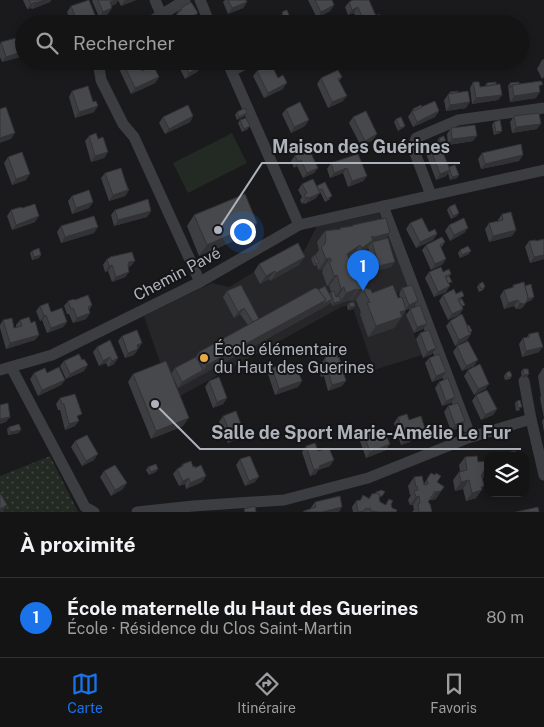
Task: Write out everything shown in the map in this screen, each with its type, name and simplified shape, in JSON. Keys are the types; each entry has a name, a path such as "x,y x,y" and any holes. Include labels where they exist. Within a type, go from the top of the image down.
{"street":[{"path":"155,0 161,14 185,0"},
{"path":"200,0 206,15"},
{"path":"99,70 101,80 122,124 134,137 200,282"},
{"path":"231,70 299,225"},
{"path":"431,195 413,148 416,138 458,120 544,108"},
{"name":"Chemin Pavé","path":"5,368 52,355 200,282 299,225 544,170"},
{"path":"383,206 468,427"},
{"path":"5,368 85,507 94,512"},
{"path":"524,381 544,475"},
{"path":"137,512 284,500 368,478 468,438 531,419"}],"shaded area":[{"path":"232,133 247,163 188,193 173,163"},
{"path":"379,213 409,289 397,293 422,355 374,370 352,305 341,307 173,400 144,316 212,283 229,287 254,272 303,253 317,226"},
{"path":"50,456 78,512 0,512 0,476"}],"building":[{"path":"29,0 45,0 31,4"},
{"path":"89,0 95,15 75,15 71,6"},
{"path":"98,0 116,0 110,2 112,8 103,12"},
{"path":"228,0 246,0 247,2 232,8"},
{"path":"315,0 332,0 334,5 321,12"},
{"path":"353,0 369,0 376,15 361,15 358,7 352,10 349,2"},
{"path":"191,2 198,13 195,15 178,15 177,13 182,10 181,8"},
{"path":"287,10 289,15 281,15 283,14 282,12"},
{"path":"15,38 15,54 6,57 1,42"},
{"path":"126,70 156,70 159,77 135,88"},
{"path":"274,70 278,78 283,75 287,83 268,93 257,71"},
{"path":"338,70 342,77 338,79 347,96 332,102 321,78"},
{"path":"541,81 543,84 539,86 540,92 514,96 512,85"},
{"path":"473,82 479,82 480,87 500,84 502,95 476,98"},
{"path":"496,82 496,84 487,86 487,83"},
{"path":"519,82 519,84 512,85 510,88 510,83"},
{"path":"88,86 93,102 96,101 98,106 79,112 72,91"},
{"path":"458,91 458,93 450,94 450,92"},
{"path":"468,91 470,102 450,105 448,94"},
{"path":"435,101 439,111 417,122 412,111"},
{"path":"300,102 309,120 294,127 286,109"},
{"path":"188,105 193,116 169,129 163,117"},
{"path":"421,105 422,107 414,111 413,109"},
{"path":"6,107 15,133 0,138 0,109"},
{"path":"245,108 247,113 239,117 237,112"},
{"path":"366,111 377,134 365,141 353,117"},
{"path":"539,113 541,124 516,127 514,116"},
{"path":"401,117 405,126 400,128 396,119"},
{"path":"246,118 250,126 244,129 240,120"},
{"path":"500,120 502,131 496,132 494,122"},
{"path":"475,125 477,136 452,139 451,128"},
{"path":"96,133 98,139 103,137 108,152 95,156 89,136"},
{"path":"444,136 447,145 442,147 439,138"},
{"path":"439,141 444,153 447,151 448,154 444,155 450,170 440,174 429,145"},
{"path":"394,142 397,148 393,151 389,145"},
{"path":"521,144 523,155 485,164 482,153"},
{"path":"308,147 318,168 307,173 301,160 298,162 295,156 298,154 297,152"},
{"path":"22,152 30,174 16,179 8,157"},
{"path":"358,154 367,176 352,181 347,168 334,173 331,163"},
{"path":"455,165 459,175 452,177 449,167"},
{"path":"121,168 128,190 113,195 105,173"},
{"path":"313,179 320,193 306,198 304,195 307,193 302,184"},
{"path":"325,182 332,196 327,199 322,189 319,190 317,186"},
{"path":"89,190 93,202 76,208 72,196"},
{"path":"245,194 257,223 207,245 194,215"},
{"path":"148,199 151,211 118,220 115,210"},
{"path":"35,204 39,216 16,225 11,210"},
{"path":"455,204 459,213 453,216 449,207"},
{"path":"511,212 516,230 493,236 489,223 503,220 502,214"},
{"path":"94,216 98,227 65,237 61,226"},
{"path":"386,218 390,233 373,236 371,237 373,240 362,248 360,245 347,254 359,283 365,288 371,290 372,293 393,285 398,298 402,297 406,310 400,312 402,317 376,326 367,303 370,302 363,289 346,293 344,287 341,289 337,275 334,276 329,261 332,261 330,258 326,259 321,247 325,244 325,231"},
{"path":"422,218 429,232 435,229 437,234 420,242 410,223"},
{"path":"464,218 468,228 454,235 449,225"},
{"path":"442,237 445,242 440,245 446,259 435,264 426,245"},
{"path":"388,238 395,262 379,266 372,242"},
{"path":"544,239 544,255 534,257 529,241"},
{"path":"298,243 305,257 276,273 275,271 266,276 259,264"},
{"path":"468,246 471,251 462,255 460,250"},
{"path":"39,248 41,255 34,257 32,251"},
{"path":"132,252 135,261 129,262 129,272 116,277 112,265 109,266 107,259"},
{"path":"315,255 319,263 316,264 313,256"},
{"path":"441,267 443,272 449,269 451,274 445,276 450,286 438,292 429,272"},
{"path":"449,276 452,282 448,283 446,278"},
{"path":"483,282 485,287 481,289 479,284"},
{"path":"524,282 528,297 527,301 524,304 518,300 508,303 504,290"},
{"path":"531,284 534,297 528,299 525,286"},
{"path":"241,285 259,319 253,322 244,308 238,312 227,291"},
{"path":"412,285 418,301 409,305 402,288"},
{"path":"325,286 332,299 322,305 326,300 318,290"},
{"path":"315,288 318,289 326,300 207,365 199,352"},
{"path":"454,289 456,294 462,291 464,296 458,299 463,309 452,314 443,295"},
{"path":"334,291 336,297 339,296 341,301 334,303 331,292"},
{"path":"88,295 92,305 88,307 90,313 77,318 68,301"},
{"path":"462,299 465,305 462,306 459,301"},
{"path":"354,302 355,306 350,307 349,303"},
{"path":"48,303 51,312 62,308 67,322 51,328 40,306"},
{"path":"420,305 427,324 417,327 410,309"},
{"path":"462,314 471,334 459,340 450,321"},
{"path":"29,317 31,323 35,321 39,335 10,343 3,320 12,318 14,328 22,326 20,320"},
{"path":"469,325 472,331 469,332 467,326"},
{"path":"137,330 142,343 137,345 138,349 128,353 122,336"},
{"path":"429,330 436,348 427,352 420,333"},
{"path":"538,332 543,347 526,351 523,338"},
{"path":"110,340 118,358 112,361 110,357 103,361 97,347"},
{"path":"468,341 478,360 466,366 457,346"},
{"path":"334,353 339,357 346,381 332,385 328,370 325,371 323,362 326,362 326,356"},
{"path":"79,354 88,365 70,374 64,361"},
{"path":"439,354 446,372 436,376 429,358"},
{"path":"196,357 203,370 182,382 175,368"},
{"path":"166,361 189,418 156,431 133,374"},
{"path":"480,364 489,384 478,389 468,370"},
{"path":"281,365 284,374 297,369 302,381 279,389 272,368"},
{"path":"59,367 65,380 42,390 34,373 45,368 47,373"},
{"path":"523,369 528,369 529,374 524,375"},
{"path":"510,371 512,376 507,378 506,373"},
{"path":"219,377 227,398 217,402 209,381"},
{"path":"448,378 455,397 446,401 439,382"},
{"path":"487,390 497,409 485,415 476,395"},
{"path":"75,394 82,414 77,416 79,421 69,424 64,404 62,404 60,398"},
{"path":"520,400 522,407 518,408 517,401"},
{"path":"8,403 10,417 0,419 0,405"},
{"path":"458,403 465,421 455,425 448,406"},
{"path":"236,411 244,432 232,437 223,416"},
{"path":"407,414 409,420 421,416 425,429 405,439 398,417"},
{"path":"19,424 21,430 10,432 9,427"},
{"path":"371,432 374,437 385,433 390,444 370,452 364,435"},
{"path":"87,435 98,454 86,461 75,441"},
{"path":"315,443 318,451 329,448 334,460 314,470 306,446"},
{"path":"250,456 259,477 249,481 240,459"},
{"path":"477,456 478,462 484,461 484,471 481,476 484,486 481,487 482,490 472,493 469,480 461,482 459,472 467,470 465,457"},
{"path":"191,461 195,468 201,465 206,476 190,483 189,478 183,481 177,469"},
{"path":"156,464 158,469 151,472 148,467"},
{"path":"115,465 127,483 115,490 104,471"},
{"path":"431,473 441,476 437,482 444,487 441,491 435,491 428,502 432,512 419,512 419,496 416,497 414,491 418,490 414,477 422,476 424,485 428,484 427,479"},
{"path":"382,490 385,492 379,497 380,495 376,492"},
{"path":"0,493 7,505 0,509"},
{"path":"377,493 380,495 380,502 386,505 389,499 393,501 391,504 392,508 397,510 396,512 378,512 366,508 364,511 358,512 356,501 361,500 363,495 369,499 372,494"},
{"path":"340,496 342,507 322,512 304,512 316,507 315,502"},
{"path":"255,506 256,512 245,512 244,509"},
{"path":"538,507 539,512 516,512"}],"place":[{"name":"Maison des Guérines","path":"218,230"},
{"name":"École maternelle du Haut des Guerines","path":"363,291"},
{"name":"École élémentaire du Haut des Guerines","path":"204,358"},
{"name":"Salle de Sport Marie-Amélie Le Fur","path":"155,404"}]}
